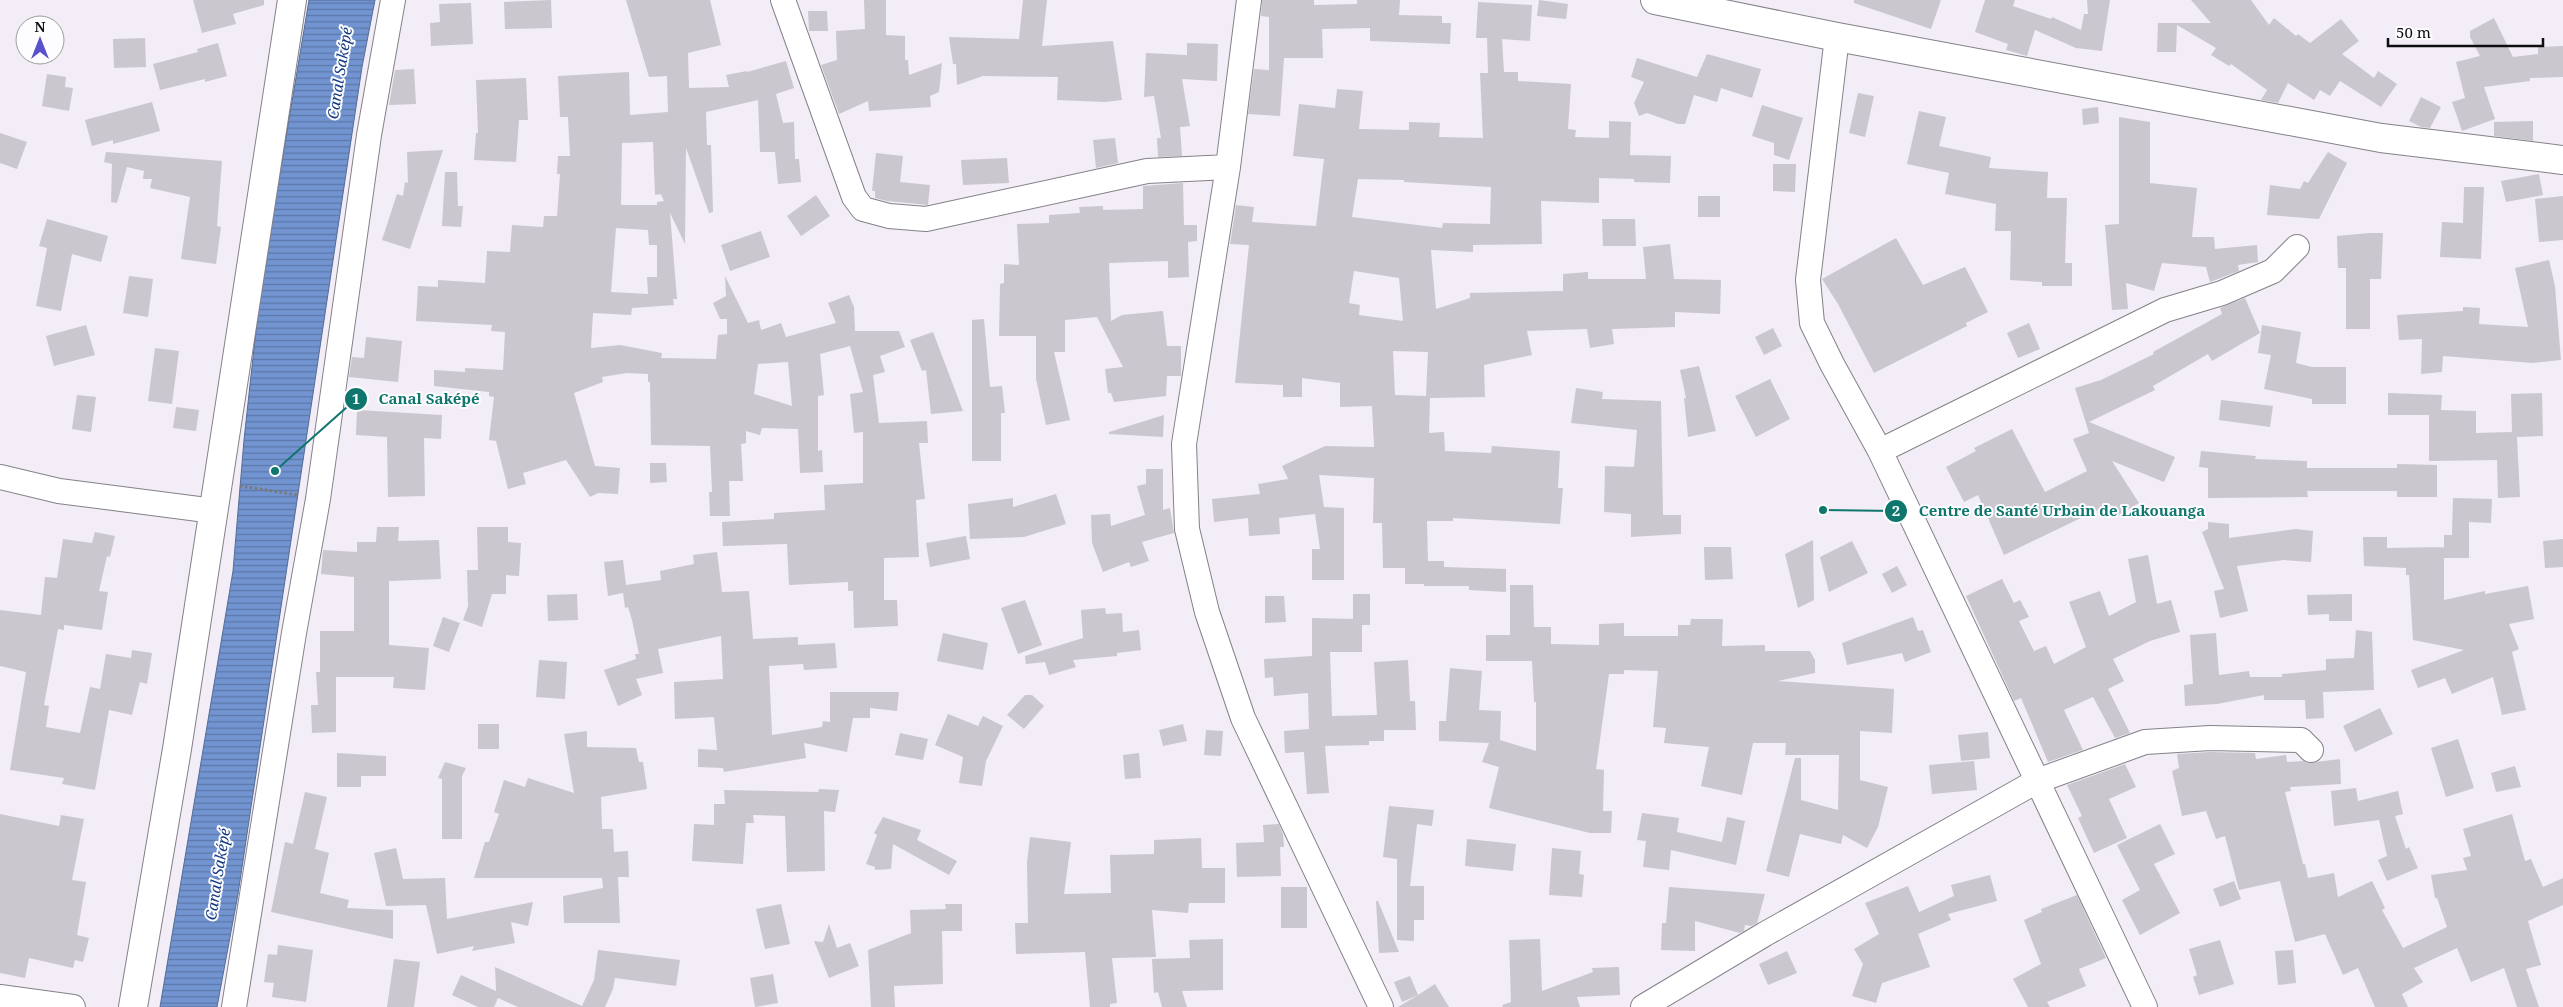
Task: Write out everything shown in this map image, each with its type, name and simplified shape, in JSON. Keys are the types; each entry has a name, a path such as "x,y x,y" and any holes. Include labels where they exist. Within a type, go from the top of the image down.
{"street":[{"path":"133,1007 214,511 292,0"},
{"path":"234,1007 294,634 318,499 369,135 393,0"},
{"path":"783,0 854,197 863,209 889,216 926,219 1148,171 1228,167"},
{"path":"1249,0 1228,167 1184,444 1187,529 1207,612 1243,718 1381,1007"},
{"path":"1655,0 1837,37 2381,138 2563,160"},
{"path":"1837,37 1808,280 1812,323 1832,364 1880,451 2145,1007"},
{"path":"1880,451 2165,310 2222,293 2274,271 2297,247"},
{"path":"0,477 59,491 214,511"},
{"path":"1643,1007 1765,934 2037,781 2145,742 2210,738 2301,740 2311,750"},
{"path":"0,997 73,1007"}],"path":[{"path":"218,482 318,499"}],"water":[{"path":"309,0 375,0 362,67 238,894 217,1007 160,1007 233,571 244,440 260,293"}],"building":[{"path":"193,0 264,0 264,5 233,14 236,24 202,33"},
{"path":"551,0 552,28 505,29 504,2"},
{"path":"626,0 710,0 721,45 688,53 689,88 729,87 726,75 747,72 786,61 794,88 776,94 783,123 794,122 795,159 799,159 801,182 778,184 775,152 760,152 758,100 706,112 707,145 711,145 713,212 709,213 686,148 685,244 670,213 677,299 673,299 674,305 632,308 631,315 593,313 591,348 620,345 662,353 661,358 716,359 718,335 727,334 727,319 720,319 713,303 726,296 725,276 748,323 759,320 761,330 781,323 786,337 836,323 828,303 849,295 854,307 855,331 899,331 905,347 880,356 885,372 873,375 879,423 927,421 928,443 919,443 925,499 916,500 919,557 884,558 884,600 897,600 898,626 854,628 853,591 848,591 848,582 789,585 787,544 723,546 722,522 774,519 774,513 825,510 824,485 863,483 863,432 854,433 850,394 863,392 850,346 820,354 824,395 818,396 818,451 822,450 823,472 800,473 798,429 762,428 760,435 746,431 746,443 741,444 743,481 729,481 730,516 710,516 709,492 712,492 710,446 651,445 650,382 648,382 648,374 627,373 602,377 603,382 574,393 595,466 620,468 618,494 598,493 590,497 566,460 523,473 526,484 508,489 496,441 489,440 494,397 489,396 489,392 434,386 434,370 465,372 465,368 503,370 505,332 491,331 492,325 416,321 418,286 438,287 438,280 485,283 487,251 510,252 512,225 543,227 544,216 557,216 560,174 557,174 558,156 570,156 568,117 560,117 558,76 629,72 630,115 668,112 667,76 649,77","holes":["653,142 655,195 661,194 664,201 657,202 657,205 621,205 622,143","616,228 648,230 649,245 657,245 657,277 647,277 648,294 611,292","788,362 792,406 754,394 758,364"]},
{"path":"864,0 886,0 886,35 905,36 905,60 908,60 909,75 942,63 939,92 930,96 931,107 869,111 868,101 839,114 821,65 837,60 836,31 865,29"},
{"path":"1023,0 1047,0 1042,46 1113,41 1122,100 1105,102 1057,100 1058,77 983,76 957,85 956,64 953,64 949,37 1019,39"},
{"path":"1262,0 1314,0 1314,5 1357,4 1357,0 1400,0 1399,15 1442,16 1442,23 1451,23 1450,44 1370,41 1370,28 1322,29 1323,58 1284,58 1280,116 1248,114 1254,69 1269,70 1269,17 1261,16"},
{"path":"1539,0 1568,4 1566,19 1537,16"},
{"path":"1854,0 1941,0 1931,29 1854,3"},
{"path":"1985,0 2015,0 2013,6 2051,19 2052,17 2081,30 2084,14 2088,14 2087,0 2110,0 2102,51 2076,48 2035,30 2027,56 2006,50 2008,44 1975,32"},
{"path":"2191,0 2251,0 2269,25 2274,18 2296,36 2298,34 2310,43 2341,19 2359,41 2342,54 2374,78 2378,71 2397,84 2381,107 2340,81 2330,96 2320,90 2314,100 2288,83 2278,103 2261,100 2267,90 2231,64 2229,66 2211,55 2216,48 2177,25 2176,52 2157,52 2158,23 2211,23"},
{"path":"1478,2 1532,5 1530,41 1502,39 1504,72 1518,72 1518,81 1571,84 1568,129 1576,130 1575,137 1609,138 1609,121 1631,122 1630,155 1671,156 1670,183 1634,182 1634,179 1599,178 1599,203 1541,201 1542,244 1473,245 1473,252 1431,250 1436,309 1470,298 1470,293 1563,291 1563,274 1588,272 1588,279 1646,279 1643,247 1670,244 1674,279 1721,280 1720,314 1675,312 1675,327 1612,329 1614,344 1590,348 1587,329 1527,331 1532,355 1484,365 1485,397 1430,398 1429,433 1444,432 1445,451 1491,453 1492,446 1560,451 1558,488 1563,488 1560,524 1453,518 1453,521 1427,521 1428,561 1444,561 1444,567 1506,569 1506,592 1469,590 1469,586 1405,584 1405,568 1383,568 1382,523 1373,523 1374,478 1319,475 1324,507 1344,508 1344,580 1312,580 1312,549 1320,549 1315,514 1279,518 1280,534 1249,536 1248,518 1214,522 1212,499 1260,494 1258,484 1288,479 1282,466 1325,446 1374,447 1372,406 1340,407 1340,383 1302,378 1302,397 1283,397 1283,385 1235,383 1249,245 1230,244 1236,205 1254,207 1252,222 1316,226 1324,159 1293,156 1299,104 1335,108 1337,89 1363,91 1359,129 1409,130 1409,122 1440,123 1439,137 1483,138 1480,73 1488,73 1487,38 1476,38","holes":["1358,179 1404,180 1404,182 1491,187 1490,224 1443,223 1442,228 1352,217","1354,271 1399,278 1403,321 1359,315 1360,305 1349,303","1393,351 1428,352 1426,396 1395,395"]},
{"path":"471,3 473,44 431,46 430,23 440,22 439,4"},
{"path":"808,11 827,11 828,31 809,31"},
{"path":"2494,18 2513,57 2538,54 2538,47 2563,46 2563,77 2530,78 2530,81 2484,87 2495,119 2462,131 2452,102 2465,98 2456,62 2480,56 2470,37 2470,31"},
{"path":"145,38 146,67 114,68 113,39"},
{"path":"218,43 227,76 205,82 205,79 160,90 153,64 198,52 197,49"},
{"path":"1187,43 1218,44 1217,81 1182,79 1190,126 1180,127 1182,156 1158,157 1157,138 1161,138 1154,96 1144,97 1146,53 1187,55"},
{"path":"1707,54 1761,69 1752,98 1721,88 1717,102 1694,95 1685,124 1678,124 1647,113 1639,116 1634,103 1644,82 1631,77 1637,58 1697,77"},
{"path":"414,69 416,104 389,105 395,70"},
{"path":"47,74 66,77 65,87 73,88 69,111 42,106"},
{"path":"526,78 528,120 519,120 516,162 474,160 476,133 478,133 476,80"},
{"path":"1858,93 1874,96 1865,137 1849,133"},
{"path":"2421,97 2441,107 2430,128 2421,127 2409,121"},
{"path":"152,102 160,131 113,144 113,140 92,146 85,120"},
{"path":"1762,105 1803,118 1789,160 1774,155 1774,143 1752,136"},
{"path":"2098,107 2099,123 2083,125 2082,109"},
{"path":"1919,111 1946,117 1939,146 1991,157 1989,168 2048,172 2047,198 2067,198 2065,263 2072,263 2072,286 2042,286 2042,282 2010,280 2011,231 1995,231 1996,204 1945,194 1949,173 1907,164"},
{"path":"2119,117 2150,122 2150,183 2197,188 2192,237 2214,237 2215,249 2257,245 2258,262 2238,265 2239,271 2210,282 2206,267 2162,263 2154,291 2126,283 2128,309 2112,310 2105,225 2119,224"},
{"path":"2533,121 2533,141 2494,136 2494,122"},
{"path":"0,133 27,142 17,169 0,163"},
{"path":"1115,138 1118,163 1096,168 1093,140"},
{"path":"443,150 410,249 382,240 397,194 403,196 405,182 408,183 407,152"},
{"path":"106,152 222,161 217,226 221,227 216,264 181,259 190,197 150,188 152,179 143,179 144,171 127,167 117,203 111,202 112,164 104,162"},
{"path":"2328,152 2347,163 2319,219 2267,215 2270,185 2300,189 2304,181 2308,183"},
{"path":"876,153 903,156 900,182 930,185 928,205 875,198 875,191 872,191"},
{"path":"1007,158 1009,183 963,185 961,160"},
{"path":"1773,164 1796,164 1795,192 1773,191"},
{"path":"445,172 457,172 458,206 463,206 461,227 442,226"},
{"path":"2539,174 2543,195 2506,202 2501,181"},
{"path":"1183,183 1184,225 1197,225 1197,241 1188,242 1189,277 1168,278 1168,261 1109,263 1111,321 1122,315 1163,311 1167,346 1181,346 1181,376 1167,376 1166,396 1114,402 1111,393 1108,393 1105,369 1123,367 1097,317 1065,320 1065,352 1054,352 1070,420 1046,425 1036,379 1036,336 999,336 1000,284 1004,283 1004,264 1019,265 1017,224 1049,223 1049,215 1080,213 1079,207 1103,206 1103,210 1143,209 1143,186"},
{"path":"2464,187 2484,187 2481,259 2440,257 2442,222 2463,223"},
{"path":"816,195 830,216 801,236 787,216"},
{"path":"1698,196 1720,196 1720,217 1698,217"},
{"path":"2563,196 2563,240 2539,242 2535,199"},
{"path":"47,219 108,236 101,262 72,254 61,311 36,306 47,248 39,246"},
{"path":"1602,219 1635,219 1636,246 1603,246"},
{"path":"761,231 770,257 730,271 721,245"},
{"path":"2383,233 2381,279 2370,279 2370,329 2346,329 2346,268 2338,268 2337,236"},
{"path":"1896,238 1923,285 1965,267 1988,312 1966,323 1967,326 1874,373 1838,304 1822,279"},
{"path":"2549,260 2555,286 2561,360 2533,363 2443,356 2442,372 2421,374 2422,339 2399,340 2397,315 2463,311 2463,307 2480,308 2479,324 2528,327 2515,268"},
{"path":"129,276 153,279 148,317 123,313"},
{"path":"2245,298 2260,333 2212,361 2208,354 2153,386 2155,390 2089,422 2175,457 2164,482 2112,461 2139,503 2117,516 2110,504 2004,555 1978,495 1964,502 1946,467 1976,451 1974,448 2012,429 2045,492 2087,471 2073,439 2089,433 2075,388 2101,380 2154,354 2153,352 2222,314 2220,308"},
{"path":"984,319 990,387 1002,386 1005,413 1001,413 1001,461 972,461 972,320"},
{"path":"2029,323 2040,349 2018,358 2007,333"},
{"path":"86,325 95,355 54,366 46,336"},
{"path":"2262,325 2301,332 2296,363 2312,367 2346,367 2346,404 2312,404 2312,399 2264,389 2271,355 2258,353"},
{"path":"1773,328 1782,346 1764,355 1755,337"},
{"path":"933,332 963,411 931,414 926,370 922,371 910,340"},
{"path":"366,337 402,341 398,382 349,377 352,357 364,358"},
{"path":"155,348 179,351 172,404 148,401"},
{"path":"1699,366 1716,431 1688,437 1684,398 1686,398 1680,370"},
{"path":"1770,379 1790,419 1756,437 1735,396"},
{"path":"1576,388 1603,392 1602,399 1661,401 1663,515 1681,515 1681,534 1631,537 1631,514 1604,512 1605,466 1634,467 1637,430 1571,423"},
{"path":"2388,393 2442,395 2441,410 2476,411 2476,433 2512,432 2511,394 2542,393 2543,436 2517,437 2520,497 2498,498 2497,460 2429,461 2429,415 2388,415"},
{"path":"77,395 96,397 91,432 72,429"},
{"path":"2221,400 2273,406 2270,427 2219,420"},
{"path":"176,407 199,410 196,431 173,428"},
{"path":"357,410 442,415 441,439 424,438 425,496 388,497 387,437 356,435"},
{"path":"1164,415 1163,437 1109,434 1109,432"},
{"path":"2201,451 2256,456 2255,459 2307,461 2307,468 2397,468 2397,464 2437,465 2437,497 2397,497 2397,491 2307,491 2308,497 2208,498 2208,468 2199,467"},
{"path":"650,463 666,463 667,482 650,483"},
{"path":"1146,469 1163,469 1163,510 1170,508 1174,533 1142,542 1149,561 1131,567 1129,562 1103,572 1092,543 1091,515 1110,514 1111,526 1145,515 1137,486 1146,484"},
{"path":"1056,494 1066,524 1024,537 970,539 968,504 1013,498 1013,507"},
{"path":"2453,498 2492,499 2491,523 2469,522 2469,558 2444,558 2444,535 2452,535"},
{"path":"2208,522 2229,524 2229,538 2296,529 2313,531 2311,562 2284,560 2237,566 2248,611 2220,618 2214,591 2224,589 2202,532 2208,529"},
{"path":"377,527 399,527 398,541 439,540 441,579 389,581 389,645 429,648 425,690 393,688 394,677 336,677 336,732 312,733 311,705 318,705 316,672 320,672 320,631 354,631 354,577 321,574 323,550 357,552 357,542 376,542"},
{"path":"477,527 508,527 508,542 521,543 519,576 506,575 506,594 492,594 482,627 463,620 468,606 467,570 478,570"},
{"path":"95,532 115,536 110,557 107,556 99,591 108,592 102,630 64,625 64,630 58,629 44,705 49,706 46,727 80,733 90,687 100,689 106,654 131,658 132,650 152,653 147,684 140,682 132,715 109,710 95,790 62,784 64,778 10,770 26,672 0,666 0,610 41,615 45,577 57,578 63,539 92,543"},
{"path":"966,536 970,559 930,567 926,543"},
{"path":"2363,537 2387,537 2387,548 2444,547 2444,600 2485,591 2485,594 2528,586 2534,619 2509,624 2519,649 2512,652 2526,710 2502,715 2493,677 2452,694 2445,678 2418,688 2411,670 2464,650 2413,640 2409,575 2406,575 2406,568 2364,566"},
{"path":"2563,539 2563,567 2545,568 2543,541"},
{"path":"1813,540 1814,600 1798,608 1785,554"},
{"path":"1852,541 1868,573 1829,592 1820,557"},
{"path":"1704,547 1731,547 1733,579 1705,580"},
{"path":"717,552 722,592 749,591 753,639 798,637 798,645 835,643 837,668 804,670 803,664 769,666 772,735 822,727 823,721 830,722 830,692 899,692 897,711 870,708 870,718 853,718 847,752 804,743 806,758 724,772 723,768 698,767 698,749 717,750 714,717 675,719 674,682 723,679 721,636 658,649 663,673 636,679 642,695 618,706 604,670 636,659 635,654 639,654 632,620 628,607 625,608 623,593 608,596 604,562 623,560 626,585 661,580 660,571 694,564 693,555"},
{"path":"2148,555 2157,604 2171,600 2180,632 2150,641 2113,659 2124,681 2108,689 2130,733 2115,738 2093,697 2064,710 2083,750 2048,762 2021,698 2014,701 1966,596 2002,579 2014,603 2020,600 2029,617 2019,621 2034,651 2046,646 2054,664 2086,647 2069,602 2100,591 2109,616 2136,602 2128,559"},
{"path":"1897,566 1907,585 1892,593 1882,574"},
{"path":"1510,585 1533,585 1534,627 1551,627 1551,644 1599,645 1599,624 1624,623 1624,636 1678,636 1678,625 1690,625 1691,619 1723,619 1722,646 1765,645 1765,651 1810,651 1815,660 1815,673 1778,681 1894,689 1892,733 1860,731 1860,780 1888,787 1878,827 1867,848 1843,835 1841,844 1800,834 1789,877 1766,871 1795,758 1801,758 1801,800 1838,810 1839,755 1785,755 1786,743 1753,743 1742,795 1701,786 1709,747 1664,743 1666,728 1653,727 1658,671 1624,670 1624,674 1609,674 1596,769 1604,770 1603,811 1612,811 1611,833 1590,833 1489,808 1499,767 1482,762 1489,743 1439,741 1439,721 1446,721 1450,668 1482,671 1479,710 1501,711 1500,740 1536,751 1536,702 1534,702 1532,661 1486,661 1486,635 1510,635"},
{"path":"577,594 578,620 548,621 547,595"},
{"path":"1353,594 1370,594 1370,625 1362,625 1362,652 1330,652 1332,716 1377,715 1374,662 1408,660 1410,701 1415,701 1416,730 1384,730 1384,741 1369,741 1369,745 1325,746 1329,793 1307,794 1304,752 1285,753 1284,731 1309,729 1308,693 1274,696 1273,677 1265,678 1264,659 1312,656 1312,618 1353,619"},
{"path":"2352,594 2352,621 2329,621 2329,614 2308,615 2307,595"},
{"path":"1265,596 1284,596 1286,622 1265,623"},
{"path":"1025,600 1042,645 1018,654 1001,608"},
{"path":"1105,608 1106,614 1122,613 1123,632 1139,630 1141,650 1117,653 1117,656 1073,660 1076,667 1049,675 1045,662 1026,664 1025,656 1083,638 1081,610"},
{"path":"443,617 460,623 449,652 433,646"},
{"path":"1913,617 1918,631 1923,630 1931,652 1905,662 1902,653 1847,665 1842,643"},
{"path":"2356,630 2372,632 2374,690 2323,692 2324,718 2306,719 2305,700 2264,700 2264,695 2217,704 2185,706 2184,685 2193,684 2190,635 2216,633 2219,675 2249,671 2250,677 2282,677 2282,674 2326,670 2326,659 2354,658"},
{"path":"943,633 988,643 983,670 937,661"},
{"path":"539,660 567,662 565,699 536,697"},
{"path":"1025,695 1032,695 1044,706 1024,729 1007,715"},
{"path":"2380,708 2393,734 2355,752 2343,726"},
{"path":"948,714 978,726 983,716 1003,726 986,761 982,786 959,783 963,757 935,745"},
{"path":"478,724 499,724 499,749 478,749"},
{"path":"1183,724 1187,741 1163,746 1159,730"},
{"path":"1206,730 1223,731 1221,756 1204,755"},
{"path":"587,731 587,747 636,748 639,762 643,762 647,789 601,797 602,829 613,829 614,852 628,851 629,877 618,877 620,923 564,923 563,896 603,888 602,878 474,878 485,842 489,842 499,814 494,812 504,780 525,787 528,778 574,793 564,734"},
{"path":"1988,732 1990,758 1961,761 1958,735"},
{"path":"900,733 928,739 923,760 895,755"},
{"path":"2458,739 2474,788 2446,797 2431,748"},
{"path":"2210,752 2255,753 2256,759 2286,755 2287,762 2303,761 2308,763 2340,759 2341,784 2290,787 2291,791 2285,792 2303,864 2305,864 2308,878 2334,873 2338,897 2372,881 2385,908 2382,910 2403,948 2447,927 2437,898 2435,898 2431,875 2467,870 2463,858 2471,856 2463,829 2512,814 2525,861 2531,859 2543,887 2563,878 2563,905 2528,921 2541,965 2526,969 2539,1007 2517,1007 2504,968 2471,982 2457,948 2414,968 2423,982 2402,994 2408,1007 2375,1007 2358,968 2343,975 2325,934 2295,942 2280,881 2239,890 2225,836 2216,839 2206,811 2182,816 2172,771 2179,768 2177,754"},
{"path":"337,753 386,756 386,776 361,776 361,787 337,787"},
{"path":"1139,753 1141,778 1125,779 1123,755"},
{"path":"1974,761 1977,790 1932,794 1929,765"},
{"path":"445,762 466,768 462,776 462,839 442,839 442,779 438,778"},
{"path":"2125,764 2136,787 2109,799 2127,838 2094,853 2078,818 2082,816 2067,785"},
{"path":"2515,766 2521,787 2496,792 2491,773"},
{"path":"2356,788 2358,801 2398,791 2403,814 2395,816 2406,849 2409,847 2418,868 2387,881 2378,860 2387,856 2379,820 2334,826 2331,791"},
{"path":"819,789 839,790 835,812 824,811 825,871 787,872 785,816 753,815 754,823 746,823 743,864 692,861 694,824 714,825 714,804 725,804 724,790 818,792"},
{"path":"305,792 327,797 315,849 329,853 320,893 349,900 347,908 393,910 393,939 271,912 285,842 293,844"},
{"path":"1389,806 1434,810 1432,826 1417,824 1410,886 1424,886 1424,920 1414,920 1414,941 1397,940 1397,859 1383,857"},
{"path":"1642,813 1679,818 1677,832 1722,842 1727,817 1745,821 1736,865 1671,850 1669,870 1643,867 1646,841 1637,840"},
{"path":"0,814 59,826 61,815 84,819 72,880 86,882 77,935 89,938 83,962 75,960 73,968 29,958 25,978 0,973"},
{"path":"883,817 921,830 917,840 957,861 949,875 893,844 891,869 875,870 875,867 866,864 877,835 874,833"},
{"path":"1279,824 1283,834 1284,847 1280,847 1281,876 1237,877 1236,843 1264,842 1263,825"},
{"path":"2160,824 2175,854 2154,864 2180,913 2140,935 2122,900 2140,890 2117,845"},
{"path":"1030,837 1071,842 1064,894 1111,893 1110,855 1154,854 1154,840 1201,838 1202,868 1225,868 1225,903 1189,903 1188,913 1152,910 1156,957 1112,958 1117,1003 1110,1004 1110,1007 1090,1007 1085,952 1016,954 1015,923 1028,923 1027,863"},
{"path":"1467,839 1516,844 1513,871 1465,866"},
{"path":"396,848 403,879 445,878 447,919 533,902 528,926 511,922 515,943 472,951 474,946 437,954 426,905 386,906 374,853"},
{"path":"1552,848 1581,851 1579,874 1584,875 1582,897 1549,895"},
{"path":"1990,875 1997,901 1948,914 1951,920 1918,934 1930,967 1882,983 1876,1003 1852,996 1863,964 1854,949 1879,934 1865,903 1908,886 1919,912 1954,896 1951,885"},
{"path":"2234,881 2241,899 2220,907 2213,889"},
{"path":"1281,887 1307,887 1307,928 1281,928"},
{"path":"1669,887 1765,894 1757,923 1751,926 1745,925 1744,931 1740,933 1695,921 1695,951 1661,950 1662,923 1666,923"},
{"path":"2077,895 2106,958 2079,969 2086,986 2047,1002 2050,1007 2028,1007 2013,979 2041,964 2024,920 2042,912 2041,909"},
{"path":"1376,901 1378,901 1399,952 1379,953"},
{"path":"781,904 790,944 765,949 756,909"},
{"path":"945,904 962,904 962,931 942,931 943,984 894,986 895,1007 871,1007 868,950 911,933 910,910 946,909"},
{"path":"829,924 837,948 850,943 859,966 829,978 814,941 823,942"},
{"path":"1223,939 1223,990 1182,991 1187,1007 1162,1007 1158,992 1154,993 1152,959 1190,958 1189,940"},
{"path":"1540,939 1542,991 1593,972 1592,968 1619,967 1620,995 1577,997 1580,1007 1503,1007 1502,1005 1511,1002 1509,940"},
{"path":"2220,940 2234,984 2199,995 2193,977 2197,975 2189,949"},
{"path":"278,945 313,950 306,1002 272,997 274,983 264,982 268,954 277,955"},
{"path":"598,950 680,960 676,986 615,978 613,989 605,1007 518,1007 498,998 494,1007 478,1007 452,995 461,975 496,991 495,967 582,1006 594,980"},
{"path":"2293,950 2296,983 2278,985 2275,951"},
{"path":"1787,951 1797,973 1768,985 1759,964"},
{"path":"394,959 420,962 414,1007 387,1007"},
{"path":"773,974 778,1003 755,1007 750,978"},
{"path":"1410,976 1418,995 1402,1002 1394,982"},
{"path":"1435,984 1449,1007 1398,1007"}],"place":[{"name":"Canal Saképé","path":"275,471"},
{"name":"Centre de Santé Urbain de Lakouanga","path":"1823,510"}]}
